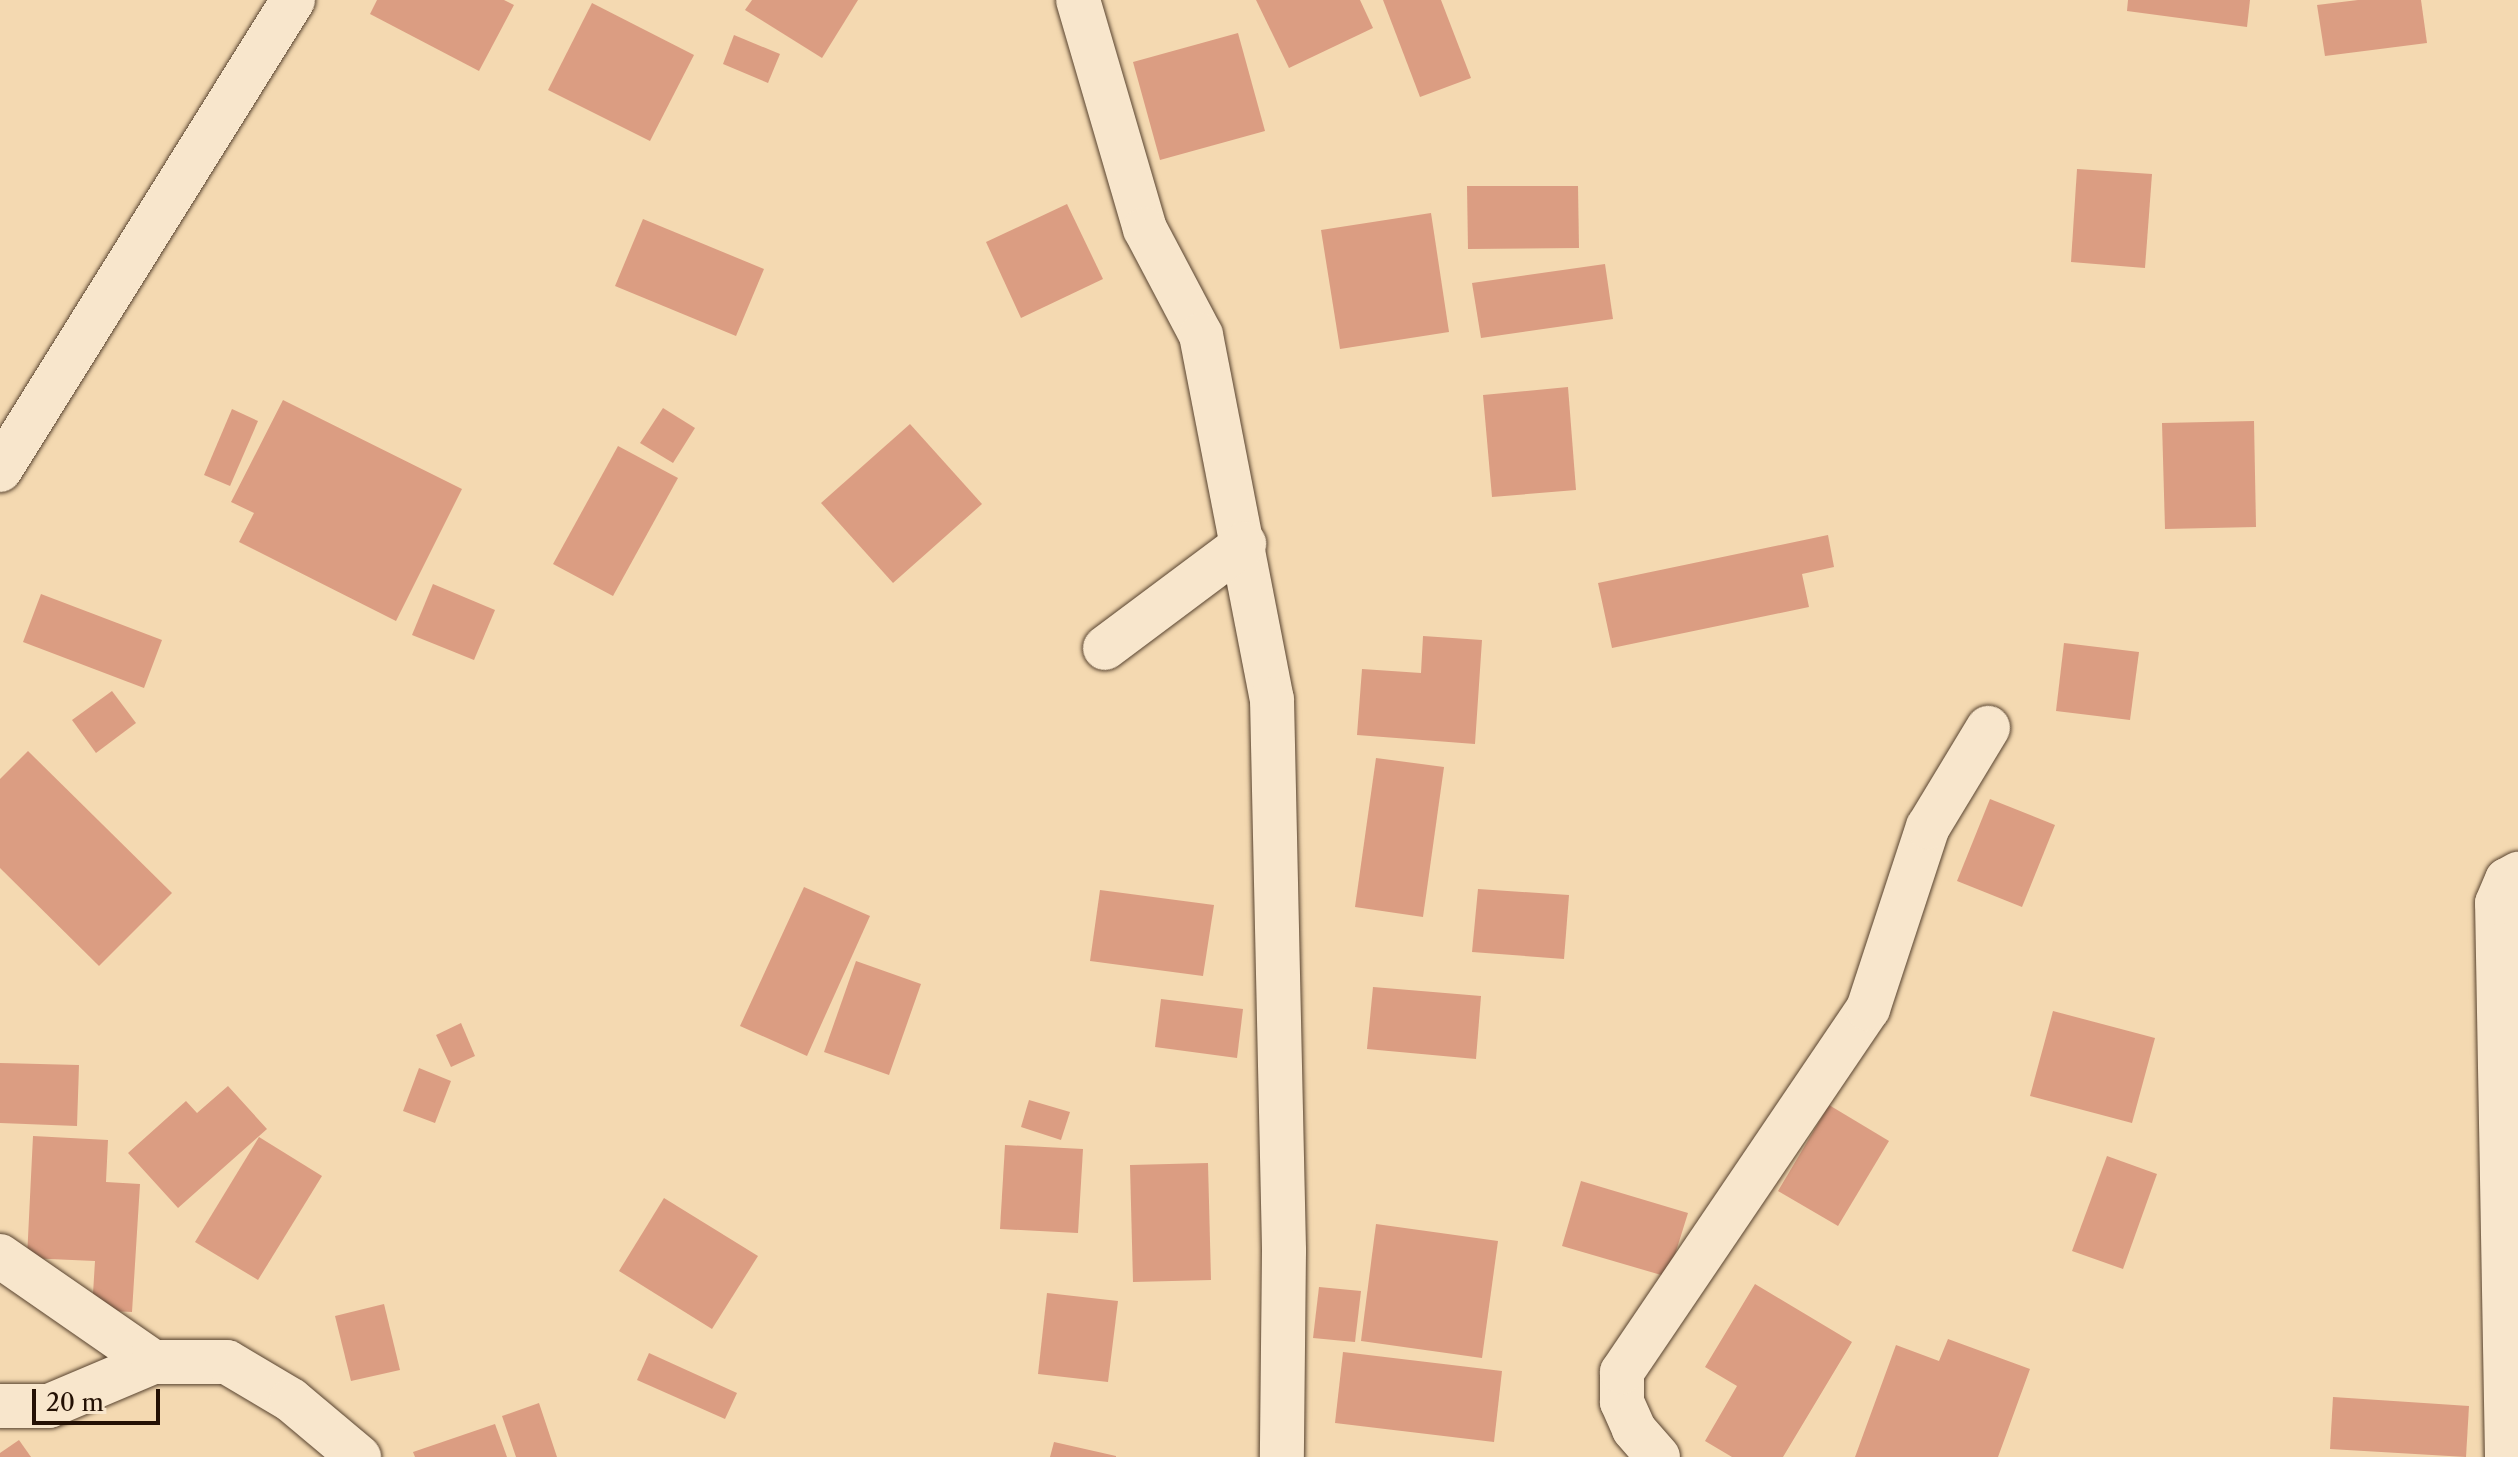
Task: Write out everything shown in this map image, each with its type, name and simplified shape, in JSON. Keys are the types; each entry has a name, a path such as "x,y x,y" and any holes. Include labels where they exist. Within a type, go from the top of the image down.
{"street":[{"path":"0,470 293,0"},
{"path":"1078,0 1145,229 1201,335 1272,699 1284,1251 1282,1457"},
{"path":"1105,648 1244,544"},
{"path":"1658,1457 1634,1429 1622,1402 1622,1372 1868,1009 1928,827 1988,728"},
{"path":"2507,1457 2497,903 2507,880 2518,874"},
{"path":"0,1256 153,1362"},
{"path":"0,1406 49,1406 153,1362 227,1362 291,1400 359,1457"}],"building":[{"path":"377,0 504,0 514,5 479,71 370,14"},
{"path":"752,0 858,0 822,58 745,10"},
{"path":"1256,0 1360,0 1373,28 1289,68"},
{"path":"1383,0 1441,0 1471,78 1420,97"},
{"path":"2128,0 2250,0 2247,27 2127,11"},
{"path":"2358,0 2421,0 2427,43 2325,56 2317,5"},
{"path":"592,3 694,55 650,141 548,90"},
{"path":"1238,33 1265,131 1160,160 1133,62"},
{"path":"734,35 780,54 768,83 723,64"},
{"path":"2077,169 2152,174 2145,268 2071,262"},
{"path":"1467,186 1578,186 1579,248 1468,249"},
{"path":"1067,204 1103,279 1021,318 986,242"},
{"path":"1431,213 1449,332 1340,349 1321,230"},
{"path":"643,219 764,269 736,336 615,286"},
{"path":"1605,264 1613,319 1481,338 1472,283"},
{"path":"1568,387 1576,490 1492,497 1483,395"},
{"path":"283,400 462,489 396,621 239,542 254,513 231,502"},
{"path":"663,408 695,428 673,463 640,443"},
{"path":"232,409 258,421 230,486 204,475"},
{"path":"2254,421 2256,527 2165,529 2162,423"},
{"path":"910,424 982,504 893,583 821,503"},
{"path":"618,446 678,478 613,596 553,564"},
{"path":"1828,535 1834,567 1802,574 1809,607 1612,648 1598,583"},
{"path":"433,584 495,610 474,660 412,635"},
{"path":"41,594 162,640 144,688 23,642"},
{"path":"1423,636 1482,640 1475,744 1357,735 1362,669 1421,673"},
{"path":"2064,643 2139,652 2130,720 2056,711"},
{"path":"112,691 136,723 96,753 72,720"},
{"path":"28,751 172,893 99,966 0,868 0,779"},
{"path":"1376,758 1444,767 1423,917 1355,907"},
{"path":"1990,799 2055,825 2022,907 1957,881"},
{"path":"804,887 870,916 807,1056 740,1026"},
{"path":"1478,889 1569,895 1564,959 1472,952"},
{"path":"1100,890 1214,905 1203,976 1090,961"},
{"path":"856,961 921,984 889,1075 824,1052"},
{"path":"1373,987 1481,996 1476,1059 1367,1049"},
{"path":"1161,999 1243,1009 1237,1058 1155,1047"},
{"path":"2053,1011 2155,1038 2132,1123 2030,1096"},
{"path":"461,1023 475,1056 451,1067 436,1035"},
{"path":"0,1063 79,1065 77,1126 0,1123"},
{"path":"419,1068 451,1081 435,1123 403,1111"},
{"path":"228,1086 267,1129 178,1208 128,1153 186,1101 197,1113"},
{"path":"1029,1100 1070,1112 1061,1140 1021,1127"},
{"path":"1829,1105 1889,1141 1838,1226 1778,1191"},
{"path":"33,1136 108,1140 106,1182 140,1184 132,1312 92,1310 95,1261 27,1258"},
{"path":"259,1137 322,1176 258,1280 195,1242"},
{"path":"1005,1145 1083,1149 1078,1233 1000,1229"},
{"path":"2107,1156 2157,1174 2123,1269 2072,1251"},
{"path":"1208,1163 1211,1280 1133,1282 1130,1165"},
{"path":"1581,1181 1688,1213 1668,1277 1562,1246"},
{"path":"664,1198 758,1256 712,1329 619,1271"},
{"path":"1376,1224 1498,1241 1482,1358 1361,1341"},
{"path":"1755,1284 1852,1342 1783,1457 1732,1457 1705,1441 1737,1386 1705,1367"},
{"path":"1319,1287 1361,1291 1355,1342 1313,1338"},
{"path":"1047,1293 1118,1301 1108,1382 1038,1374"},
{"path":"384,1304 400,1370 351,1381 335,1316"},
{"path":"1948,1339 2030,1369 1998,1457 1855,1457 1896,1345 1939,1361"},
{"path":"1343,1352 1502,1371 1494,1442 1335,1423"},
{"path":"649,1353 737,1393 725,1419 637,1380"},
{"path":"2333,1397 2469,1406 2466,1457 2330,1449"},
{"path":"539,1403 557,1457 516,1457 502,1416"},
{"path":"495,1424 507,1457 415,1457 413,1452"},
{"path":"19,1440 31,1457 0,1457 0,1453"},
{"path":"1054,1442 1116,1456 1116,1457 1050,1457"}]}
